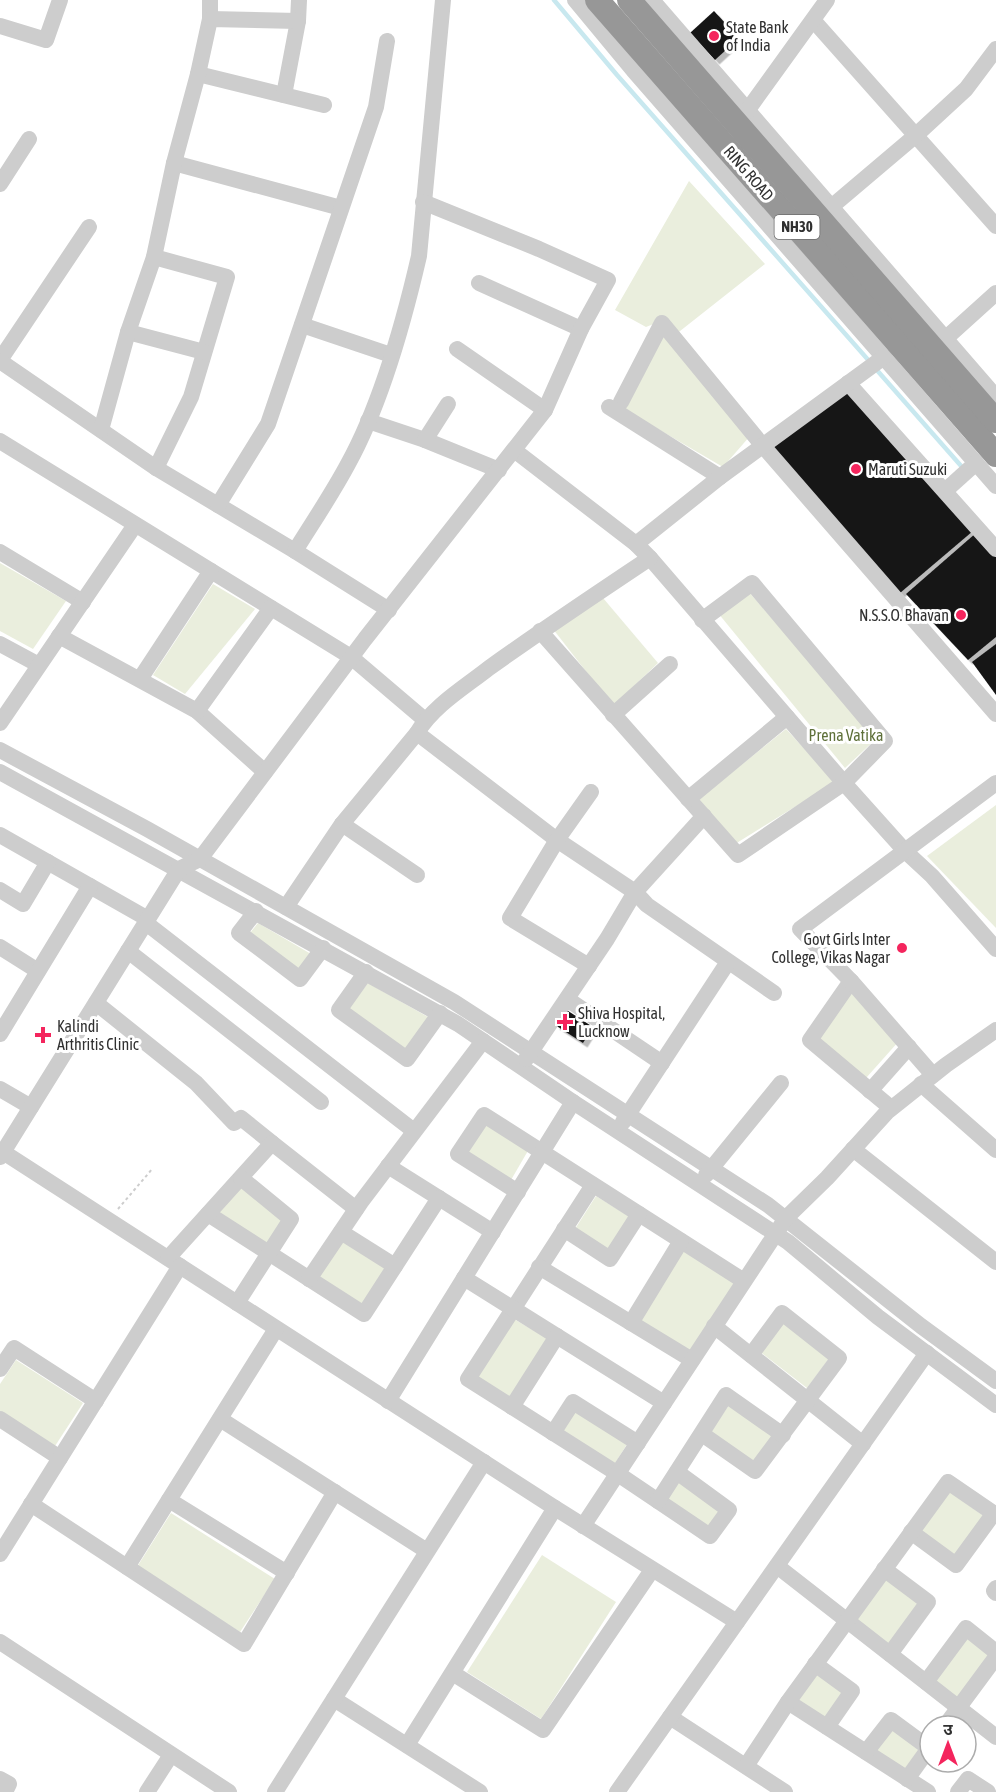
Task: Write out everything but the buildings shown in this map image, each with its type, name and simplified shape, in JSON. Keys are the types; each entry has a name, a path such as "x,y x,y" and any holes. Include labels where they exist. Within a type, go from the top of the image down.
{"highway":[{"name":"RING ROAD","path":"597,0 983,459"},
{"name":"RING ROAD","path":"629,0 996,421"}],"street":[{"path":"0,26 46,40 60,0"},
{"path":"101,430 128,332 154,257 174,163 210,19 210,0"},
{"path":"284,95 298,21 299,0"},
{"path":"295,551 348,464 368,421 391,355 419,256 443,0"},
{"path":"575,0 876,364 983,459 996,486"},
{"path":"747,111 827,0"},
{"path":"655,2 830,208 996,397"},
{"path":"210,19 298,21"},
{"path":"813,20 996,226"},
{"path":"218,505 268,424 376,107 387,41"},
{"path":"830,208 966,89 996,49"},
{"path":"198,74 324,105"},
{"path":"0,184 29,139"},
{"path":"174,163 341,208"},
{"path":"423,202 608,280 581,329 545,410 351,657 200,859 179,869 2,1154 109,1220 555,1509 737,1622"},
{"path":"89,227 0,360 156,468 389,610"},
{"path":"154,257 227,277 191,397 156,468"},
{"path":"479,283 581,329"},
{"path":"945,339 996,293"},
{"path":"720,477 615,404 662,323 763,446 996,714"},
{"path":"302,325 391,355"},
{"path":"128,332 204,352"},
{"path":"457,349 545,410"},
{"path":"636,544 720,477 876,364"},
{"path":"848,383 949,487 996,549"},
{"path":"425,440 448,404"},
{"path":"368,421 425,440 499,470"},
{"path":"0,441 351,657 421,726 556,840 635,892 647,905 774,993"},
{"path":"514,450 636,544 650,558 904,851 932,876 996,949"},
{"path":"949,487 983,459"},
{"path":"0,723 135,525"},
{"path":"0,552 82,602"},
{"path":"286,907 342,824 421,726 474,680 540,631 650,558"},
{"path":"140,679 212,571"},
{"path":"540,631 738,855 844,783 885,741 752,583 702,620"},
{"path":"197,711 271,608"},
{"path":"59,636 197,711 265,772"},
{"path":"0,644 39,665"},
{"path":"613,715 670,664"},
{"path":"688,799 787,717"},
{"path":"0,750 454,1002 532,1051 786,1218 921,1326 996,1381"},
{"path":"0,772 440,1013 775,1233 879,1317 996,1406"},
{"path":"996,783 800,929 909,1047 927,1080 996,1150"},
{"path":"589,966 510,918 556,840 591,792"},
{"path":"521,1067 589,966 635,892 704,816"},
{"path":"342,824 417,875"},
{"path":"0,835 147,921 414,1131"},
{"path":"0,890 23,904 48,862"},
{"path":"0,1034 90,886"},
{"path":"256,911 239,933 300,979 323,948"},
{"path":"0,947 38,971"},
{"path":"128,951 321,1102"},
{"path":"617,1130 728,962"},
{"path":"366,972 339,1010 407,1059 440,1013"},
{"path":"850,981 810,1040 891,1108"},
{"path":"567,999 662,1063"},
{"path":"96,1003 196,1083 234,1123 241,1118 356,1209"},
{"path":"583,1526 786,1218 891,1108 996,1030"},
{"path":"309,1279 356,1209 483,1041"},
{"path":"870,1090 909,1047"},
{"path":"699,1183 781,1083"},
{"path":"0,1089 31,1107"},
{"path":"388,1401 573,1102"},
{"path":"518,1192 459,1154 484,1115 744,1281"},
{"path":"0,1554 96,1401 174,1262 208,1214 272,1143"},
{"path":"853,1149 996,1262"},
{"path":"388,1166 493,1232"},
{"path":"237,1303 291,1219 241,1178"},
{"path":"593,1185 468,1379 618,1474 710,1536 729,1510 676,1472"},
{"path":"208,1214 364,1314 439,1198"},
{"path":"564,1229 610,1259 639,1214"},
{"path":"341,1232 395,1266"},
{"path":"631,1323 681,1241"},
{"path":"539,1267 692,1360"},
{"path":"464,1278 664,1403"},
{"path":"702,1434 755,1471 839,1358 782,1313 751,1356"},
{"path":"714,1326 863,1444"},
{"path":"127,1567 276,1329"},
{"path":"512,1407 557,1336"},
{"path":"0,1369 14,1348 96,1401"},
{"path":"617,1792 927,1353"},
{"path":"658,1501 726,1395 783,1435"},
{"path":"553,1433 573,1401 638,1443"},
{"path":"0,1419 60,1458"},
{"path":"220,1419 427,1551"},
{"path":"275,1792 484,1462"},
{"path":"746,1766 815,1664 911,1532 948,1482 995,1514 956,1565 911,1532"},
{"path":"31,1503 244,1644 335,1492"},
{"path":"169,1500 287,1573"},
{"path":"407,1745 454,1674 555,1509"},
{"path":"777,1566 995,1734"},
{"path":"884,1569 928,1602 890,1654"},
{"path":"454,1674 543,1730 652,1570"},
{"path":"996,1588 994,1591 996,1593"},
{"path":"926,1682 966,1628 996,1652"},
{"path":"0,1642 229,1792"},
{"path":"953,1714 996,1657"},
{"path":"815,1664 852,1691 827,1727"},
{"path":"334,1699 480,1792"},
{"path":"788,1702 928,1792"},
{"path":"670,1717 785,1792"},
{"path":"866,1752 891,1720 918,1739"},
{"path":"147,1792 171,1755"},
{"path":"908,1779 918,1765"},
{"path":"0,1779 9,1785 4,1792"},
{"path":"958,1792 968,1779 988,1792"}],"path":[{"path":"109,1220 153,1168"}],"green space":[{"path":"689,181 765,264 675,335 661,321 646,327 615,310"},
{"path":"662,332 750,436 723,467 622,408"},
{"path":"0,563 66,601 33,649 0,631"},
{"path":"213,584 255,609 185,694 153,675"},
{"name":"Prena Vatika","path":"748,591 877,738 845,768 718,613"},
{"path":"603,598 658,663 613,706 553,629"},
{"path":"786,729 835,782 735,844 699,799"},
{"path":"996,805 996,928 927,856"},
{"path":"258,923 311,954 299,969 250,933"},
{"path":"368,983 428,1017 406,1051 348,1009"},
{"path":"849,989 899,1041 866,1078 816,1036"},
{"path":"485,1123 529,1149 511,1180 467,1153"},
{"path":"242,1183 286,1220 267,1247 216,1213"},
{"path":"596,1196 630,1217 609,1250 575,1229"},
{"path":"343,1238 388,1266 363,1305 318,1277"},
{"path":"682,1250 735,1282 691,1353 638,1321"},
{"path":"514,1319 548,1339 510,1400 476,1379"},
{"path":"783,1320 831,1356 807,1388 759,1351"},
{"path":"16,1360 83,1403 55,1446 0,1411 0,1384"},
{"path":"729,1405 775,1436 754,1465 709,1434"},
{"path":"576,1409 629,1441 614,1465 561,1433"},
{"path":"678,1480 723,1510 709,1531 664,1501"},
{"path":"949,1491 985,1517 956,1558 920,1532"},
{"path":"171,1513 275,1579 240,1632 137,1567"},
{"path":"542,1555 616,1602 541,1719 467,1672"},
{"path":"886,1576 922,1602 889,1647 853,1620"},
{"path":"967,1634 993,1654 959,1700 932,1681"},
{"path":"818,1671 846,1690 826,1719 798,1700"},
{"path":"892,1725 918,1744 918,1755 904,1774 873,1751"}],"waterway":[{"path":"554,0 617,75 870,362"},
{"path":"875,368 962,467"}],"place":[{"name":"State Bank of India","path":"714,36"},
{"name":"Maruti Suzuki","path":"856,469"},
{"name":"N.S.S.O. Bhavan","path":"961,615"},
{"name":"Govt Girls Inter College, Vikas Nagar","path":"902,948"},
{"name":"Shiva Hospital, Lucknow","path":"565,1022"},
{"name":"Kalindi Arthritis Clinic","path":"43,1035"}]}
